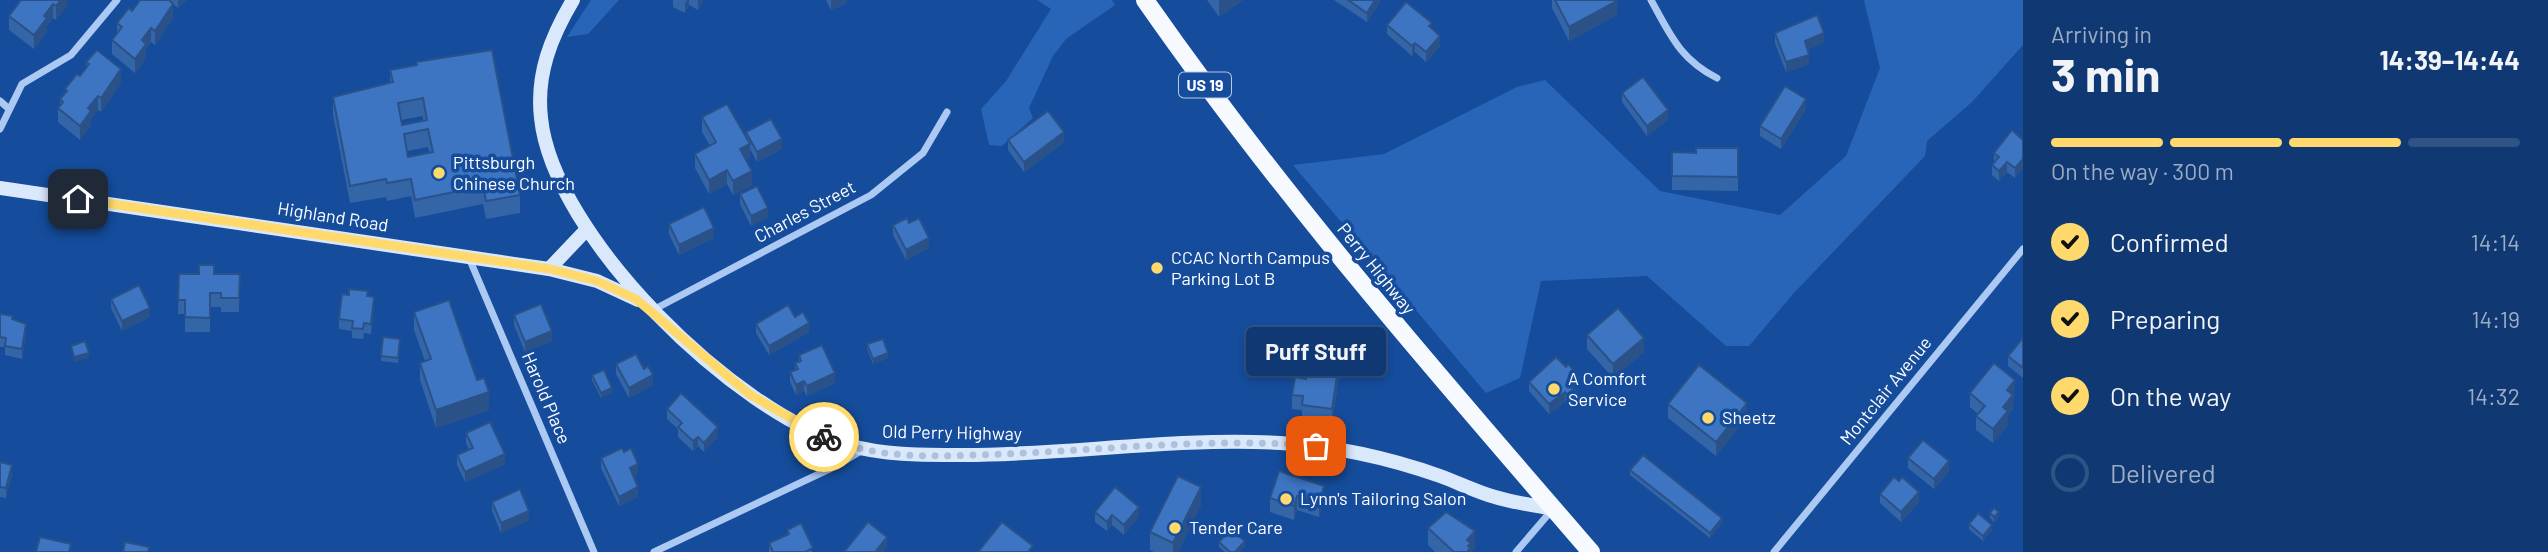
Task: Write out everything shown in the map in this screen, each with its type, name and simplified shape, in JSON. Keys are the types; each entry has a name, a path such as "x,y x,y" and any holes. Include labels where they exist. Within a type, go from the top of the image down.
{"main road":[{"name":"Perry Highway","path":"1145,0 1199,76 1329,245 1591,552"}],"street":[{"path":"0,129 22,84 71,55 117,0"},
{"name":"Old Perry Highway","path":"573,0 551,40 541,82 541,117 554,170 587,229 652,310 749,394 814,432 846,445 903,455 983,455 1219,442 1281,443 1379,458 1493,497 1553,509"},
{"path":"1651,0 1678,48 1698,68 1717,78"},
{"path":"0,101 8,108"},
{"name":"Charles Street","path":"652,310 871,195 923,153 947,112"},
{"name":"Highland Road","path":"0,188 550,269 613,287 652,310"},
{"path":"550,269 587,229"},
{"name":"Montclair Avenue","path":"1774,552 2023,249"},
{"name":"Harold Place","path":"469,257 594,552"},
{"path":"654,552 838,465 864,449"},
{"path":"1516,552 1553,509"}],"shaded area":[{"path":"591,0 619,0 588,34 567,37"},
{"path":"1037,0 1112,0 1115,5 1066,39 1053,56 1029,108 1033,118 1002,146 989,145 981,109 1006,81 1051,9"},
{"path":"1864,0 2023,0 2023,45 1972,102 1927,141 1925,156 1793,294 1749,346 1726,346 1647,276 1541,281 1520,378 1486,393 1293,165 1384,154 1517,87 1545,80 1660,191 1780,215 1846,156 1880,68"}],"building":[{"path":"21,0 61,0 56,6 53,4 44,16 47,18 34,35 9,16"},
{"path":"140,0 169,0 173,4 155,31 151,28 142,40 146,44 135,59 112,40 122,27 117,23 129,8 132,11"},
{"path":"1348,0 1375,0 1367,13"},
{"path":"1555,0 1616,0 1617,1 1569,27"},
{"path":"1406,2 1432,23 1429,26 1440,36 1426,52 1415,43 1412,46 1387,25"},
{"path":"1817,15 1824,33 1805,41 1809,55 1786,62 1775,33"},
{"path":"97,50 121,69 101,98 98,96 88,108 91,111 80,126 58,108 63,102 60,99 77,74 80,76 89,64 86,62"},
{"path":"492,50 520,195 486,201 483,186 415,200 411,179 387,183 386,179 350,186 333,97 393,82 390,70 417,65 416,62","holes":["423,98 427,120 402,125 398,103","428,129 433,152 408,157 404,134"]},
{"path":"1643,77 1668,110 1647,126 1622,93"},
{"path":"1785,86 1806,99 1781,139 1760,126"},
{"path":"727,104 750,144 740,149 752,171 733,181 727,170 709,180 695,154 716,142 702,117"},
{"path":"1048,111 1064,132 1024,162 1008,140"},
{"path":"771,119 782,139 757,152 746,132"},
{"path":"2012,130 2023,140 2023,159 2015,168 2007,162 1999,171 1992,165 1999,157 1994,153"},
{"path":"1696,148 1738,148 1738,177 1672,176 1672,152 1696,153"},
{"path":"757,186 768,208 751,216 740,194"},
{"path":"704,207 714,228 679,245 669,224"},
{"path":"907,218 909,223 919,218 929,238 906,250 893,225"},
{"path":"199,265 214,265 214,274 240,274 239,298 221,298 221,293 210,293 210,318 185,317 185,300 178,300 179,274 199,274"},
{"path":"139,285 150,308 122,321 111,299"},
{"path":"349,289 368,291 367,296 374,297 371,324 364,323 363,329 352,328 353,321 339,319 342,294 349,295"},
{"path":"449,300 477,380 484,378 489,392 436,410 420,363 431,359 414,312"},
{"path":"541,304 552,331 525,342 514,315"},
{"path":"788,305 795,317 803,312 809,323 769,346 756,324"},
{"path":"1618,308 1644,338 1613,364 1587,335"},
{"path":"0,314 13,316 12,319 26,324 22,349 5,346 6,338 0,337"},
{"path":"383,337 400,339 398,358 381,356"},
{"path":"2023,338 2023,368 2008,356"},
{"path":"883,339 888,353 873,359 867,344"},
{"path":"85,341 89,353 74,357 71,346"},
{"path":"822,345 835,373 807,386 804,381 796,385 790,372 798,369 795,363 801,361 799,355"},
{"path":"636,354 644,369 648,366 653,375 629,388 616,364"},
{"name":"A Comfort Service","path":"1556,357 1566,367 1568,364 1580,377 1572,385 1573,394 1570,398 1565,392 1549,404 1529,382"},
{"path":"1309,358 1339,363 1332,409 1302,405 1303,396 1292,395 1295,377 1306,379 1306,376 1299,375 1301,365 1308,366"},
{"path":"1994,363 2015,380 2007,390 2013,395 2003,407 2008,411 1993,429 1976,416 1985,406 1970,393"},
{"name":"Sheetz","path":"1699,365 1747,403 1716,442 1668,404"},
{"path":"604,370 612,388 601,393 592,375"},
{"path":"681,393 718,427 704,443 698,437 693,441 678,427 682,423 667,409"},
{"path":"490,422 505,454 465,472 457,455 473,448 466,433"},
{"path":"1923,440 1949,461 1934,479 1908,458"},
{"path":"622,448 624,452 631,448 638,464 630,468 638,487 619,497 601,458"},
{"path":"1643,455 1722,518 1710,533 1630,470"},
{"path":"0,462 12,465 6,488 0,487"},
{"path":"1279,471 1324,486 1319,503 1297,496 1294,506 1270,498"},
{"path":"1178,476 1201,487 1173,543 1150,532"},
{"path":"1894,477 1899,481 1902,477 1919,492 1901,512 1880,494"},
{"path":"1115,487 1139,507 1124,525 1112,515 1107,522 1095,512"},
{"path":"520,489 529,511 501,523 492,502"},
{"path":"1994,508 1999,512 1994,517 1990,513"},
{"path":"1446,512 1475,531 1467,540 1471,543 1467,552 1454,552 1428,528"},
{"path":"1978,513 1992,525 1983,536 1969,524"},
{"path":"868,522 887,537 875,552 844,552"},
{"path":"1002,522 1033,546 1028,552 978,552"},
{"path":"801,523 813,548 805,552 773,552 769,543 789,534 787,530"},
{"path":"1230,529 1245,541 1235,552 1230,552 1219,542"},
{"path":"40,537 71,544 69,552 36,552"},
{"path":"125,542 149,547 148,552 123,552"}],"way so far":[{"path":"824,437 846,445 903,455 1060,452 1219,442 1316,446"}],"place":[{"name":"Pittsburgh Chinese Church","path":"439,173"},
{"name":"CCAC North Campus Parking Lot B","path":"1157,268"},
{"name":"A Comfort Service","path":"1554,389"},
{"name":"Sheetz","path":"1708,418"},
{"name":"Puff Stuff","path":"1316,446"},
{"name":"Lynn's Tailoring Salon","path":"1286,499"},
{"name":"Tender Care","path":"1175,528"}],"route":[{"path":"78,199 550,269 597,281 636,299 749,394 791,421 824,437"}]}
